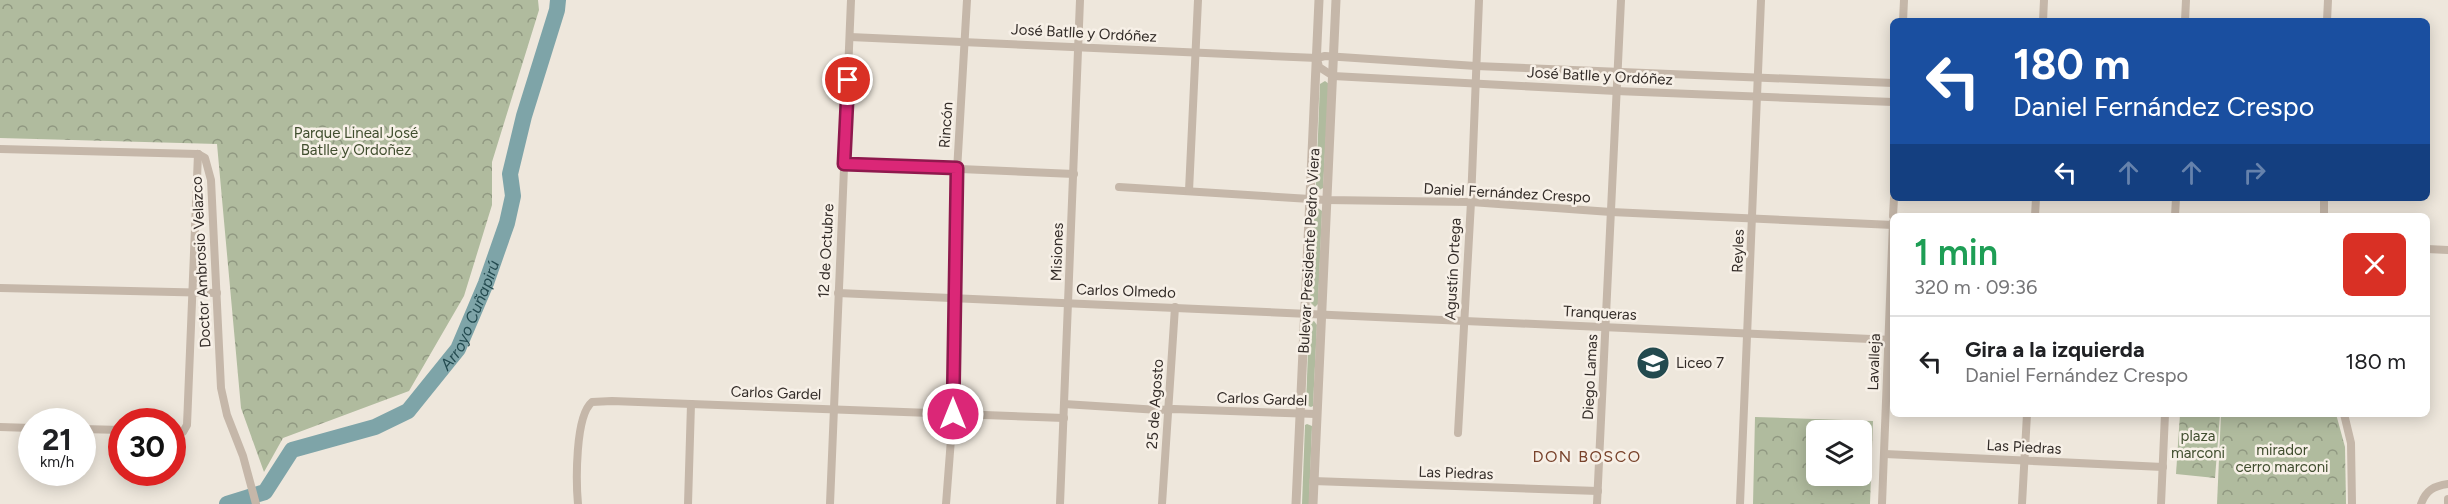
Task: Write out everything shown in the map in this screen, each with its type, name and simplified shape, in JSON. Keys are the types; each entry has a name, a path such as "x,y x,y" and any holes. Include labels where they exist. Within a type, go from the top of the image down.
{"street":[{"name":"12 de Octubre","path":"830,504 851,0"},
{"name":"Rincón","path":"946,504 953,414 953,298 957,168 967,0"},
{"name":"Misiones","path":"1060,504 1080,0"},
{"path":"1189,191 1198,0"},
{"name":"Bulevar Presidente Pedro Viera","path":"1296,504 1319,0"},
{"name":"Bulevar Presidente Pedro Viera","path":"1312,504 1336,0"},
{"name":"Agustín Ortega","path":"1458,433 1479,0"},
{"name":"Diego Lamas","path":"1597,504 1621,0"},
{"name":"Reyles","path":"1740,504 1761,0"},
{"path":"1903,18 1904,0"},
{"path":"2043,18 2044,0"},
{"path":"2185,18 2186,0"},
{"path":"2327,18 2328,0"},
{"name":"José Batlle y Ordóñez","path":"849,38 965,41 1333,57 1476,66 1890,83"},
{"path":"1317,58 1319,67 1333,76"},
{"name":"José Batlle y Ordóñez","path":"1333,76 1616,91 1890,102"},
{"path":"0,149 198,153"},
{"name":"Doctor Ambrosio Velazco","path":"186,428 198,153"},
{"name":"Doctor Ambrosio Velazco","path":"198,153 205,158 211,180 223,400 246,465 256,504"},
{"path":"844,164 1074,174"},
{"name":"Daniel Fernández Crespo","path":"1119,187 1326,200 1471,202 1611,212 1890,224"},
{"path":"2430,249 2448,250"},
{"path":"0,288 217,293"},
{"name":"Carlos Olmedo","path":"838,293 1305,313"},
{"name":"25 de Agosto","path":"1162,504 1175,307"},
{"name":"Tranqueras","path":"1305,313 1890,340"},
{"name":"Lavalleja","path":"1882,504 1890,359"},
{"name":"Carlos Gardel","path":"578,504 577,472 582,423 588,406 592,402 1064,418"},
{"path":"688,504 691,404"},
{"name":"Carlos Gardel","path":"1064,404 1168,410 1316,414"},
{"path":"2022,504 2027,417"},
{"path":"2161,504 2165,417"},
{"path":"2345,417 2351,443 2352,504"},
{"path":"0,427 18,428"},
{"name":"Las Piedras","path":"1885,454 2163,467"},
{"name":"Las Piedras","path":"1313,481 1598,492"},
{"path":"2421,504 2427,492 2448,484"},
{"path":"2448,499 2448,504"}],"green space":[{"name":"Parque Lineal José Batlle y Ordoñez","path":"0,0 538,0 539,10 492,162 492,205 464,296 409,391 283,438 264,472 241,408 217,144 0,138"},
{"path":"1325,81 1329,84 1323,188 1319,190 1316,185 1320,84"},
{"path":"1318,208 1322,211 1318,304 1315,307 1310,302 1314,211"},
{"path":"1314,321 1317,325 1313,406 1311,407 1306,405 1309,324"},
{"path":"1755,417 1844,420 1806,420 1806,486 1871,486 1870,504 1753,504"},
{"name":"plaza marconi","path":"2180,417 2220,417 2215,478 2176,474"},
{"name":"mirador cerro marconi","path":"2221,417 2337,417 2345,447 2346,504 2217,504"},
{"path":"1305,425 1312,426 1309,504 1302,504"}],"waterway":[{"name":"Arroyo Cuñapirú","path":"227,504 265,492 292,450 375,427 408,411 458,349 486,283 507,223 513,196 510,174 524,116 557,10 558,0"}],"place":[{"name":"Liceo 7","path":"1653,363"}],"district":[{"name":"DON BOSCO","path":"1587,456"}],"route":[{"path":"848,80 844,164 957,168 953,298 953,414"}]}
